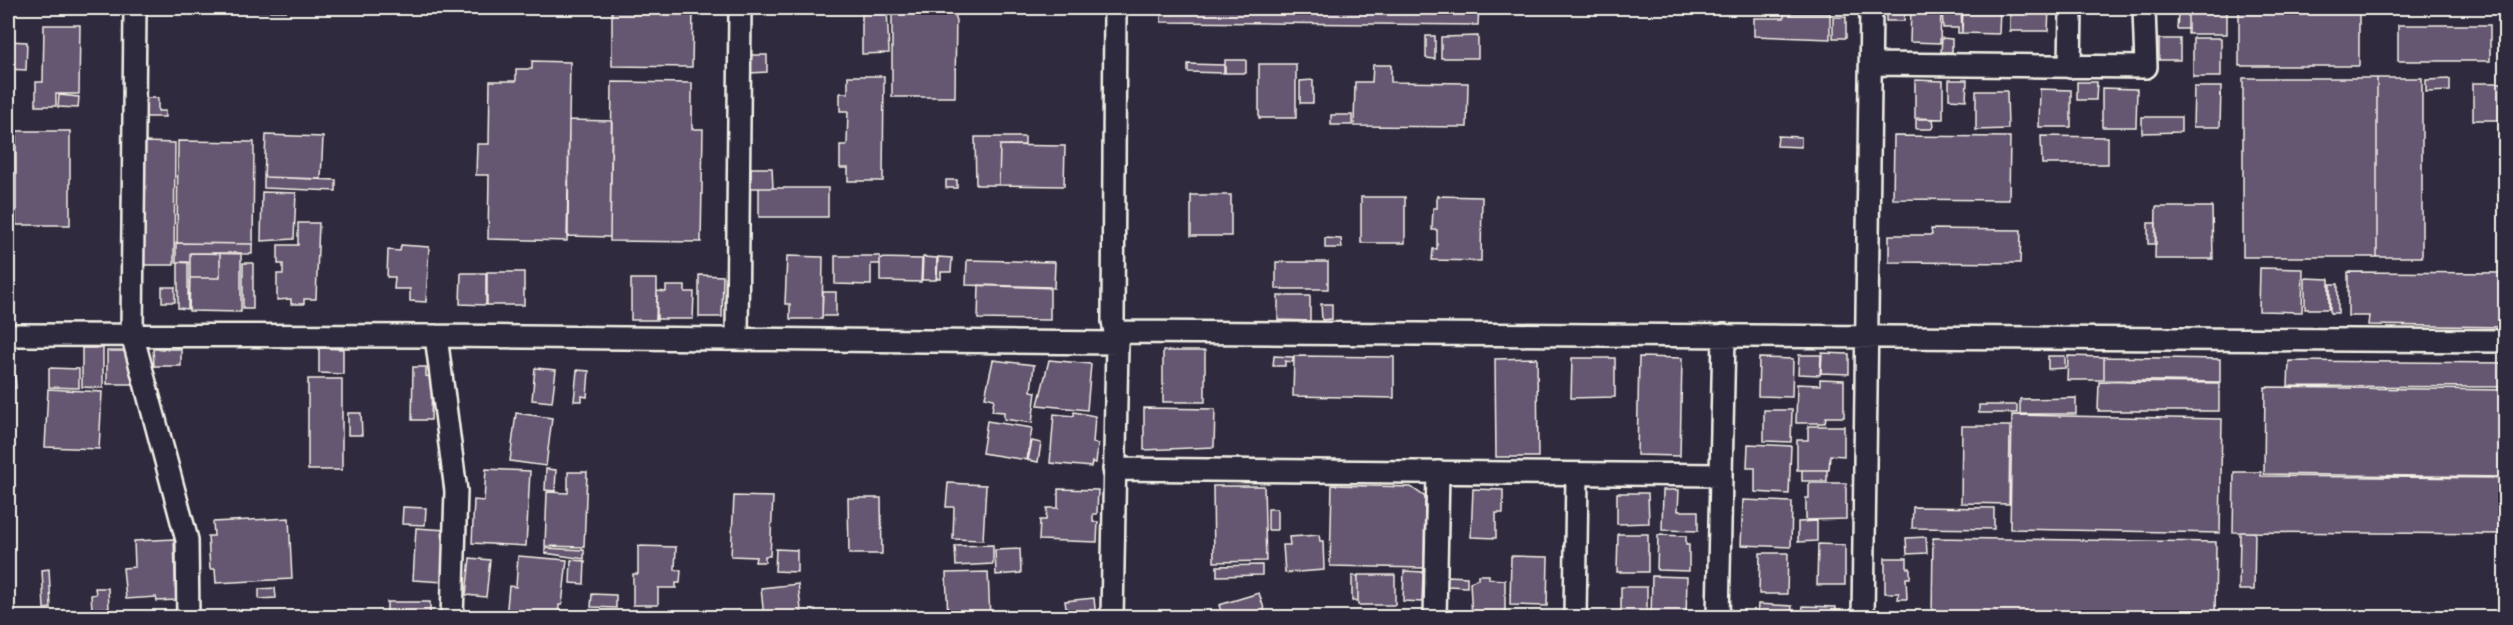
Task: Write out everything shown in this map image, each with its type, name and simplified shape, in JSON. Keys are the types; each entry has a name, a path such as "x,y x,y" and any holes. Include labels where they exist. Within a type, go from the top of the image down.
{"street":[{"path":"135,8 132,334 142,364 187,540 188,618"},
{"path":"737,339 740,8"},
{"path":"1112,618 1117,338 1113,321 1115,8"},
{"path":"1863,618 1872,8"},
{"path":"2070,67 2071,8"},
{"path":"1871,64 2146,67 2144,8"},
{"path":"8,336 132,334 737,339 1867,335 2505,341"},
{"path":"1718,618 1724,335"},
{"path":"436,336 456,491 452,618"},
{"path":"1114,469 1720,475"},
{"path":"1435,618 1438,472"},
{"path":"1575,618 1577,475"}],"building":[{"path":"173,8 287,8 287,11 173,10"},
{"path":"612,8 693,8 692,67 612,66"},
{"path":"862,8 887,8 889,53 862,54"},
{"path":"892,8 956,9 955,97 892,97"},
{"path":"1161,8 1479,8 1478,25 1161,22"},
{"path":"1886,8 1905,8 1904,21 1886,21"},
{"path":"1911,8 1941,8 1940,43 1910,42"},
{"path":"1942,8 1961,8 1962,33 1958,33 1958,28 1943,28"},
{"path":"1963,8 2000,8 1999,34 1962,33"},
{"path":"2010,8 2049,8 2048,31 2010,31"},
{"path":"2160,8 2176,8 2176,11 2160,11"},
{"path":"2178,8 2227,8 2227,34 2188,34 2188,13 2178,13"},
{"path":"2239,8 2359,8 2359,66 2239,66"},
{"path":"1784,13 1830,13 1830,39 1754,36 1754,18 1784,18"},
{"path":"2178,13 2188,13 2188,29 2177,29"},
{"path":"1833,17 1846,17 1846,38 1833,38"},
{"path":"44,25 80,25 79,94 56,94 56,106 36,106 36,82 43,82"},
{"path":"2398,25 2490,25 2490,61 2398,61"},
{"path":"1426,36 1435,36 1435,59 1426,58"},
{"path":"1478,36 1478,58 1441,58 1441,37"},
{"path":"1942,38 1952,39 1952,52 1941,52"},
{"path":"2193,38 2221,38 2221,77 2193,77"},
{"path":"2159,39 2180,39 2180,60 2159,60"},
{"path":"8,41 27,42 26,70 8,69"},
{"path":"750,55 767,55 767,72 750,73"},
{"path":"1225,60 1246,60 1246,73 1225,73"},
{"path":"532,61 570,62 567,241 488,239 489,175 476,175 477,144 489,144 490,81 516,81 516,69 532,69"},
{"path":"1188,64 1224,65 1224,73 1188,72"},
{"path":"1259,64 1296,64 1296,118 1259,118"},
{"path":"1373,65 1391,65 1391,82 1468,83 1467,127 1354,126 1355,82 1372,82"},
{"path":"848,76 884,76 883,181 848,181 848,168 840,168 840,145 847,145 848,111 840,111 840,93 848,93"},
{"path":"2243,78 2377,78 2377,257 2243,257"},
{"path":"2377,78 2422,78 2422,257 2377,257"},
{"path":"2450,79 2450,91 2426,92 2426,80"},
{"path":"1313,80 1313,103 1300,103 1300,81"},
{"path":"1915,80 1943,81 1943,119 1915,118"},
{"path":"1949,80 1967,80 1966,100 1949,99"},
{"path":"612,82 692,83 692,129 703,129 701,242 610,241"},
{"path":"2077,82 2097,82 2096,100 2077,100"},
{"path":"2473,83 2506,83 2506,120 2473,120"},
{"path":"2194,87 2221,87 2220,127 2193,127"},
{"path":"2102,88 2137,89 2136,127 2102,127"},
{"path":"2040,89 2071,90 2071,127 2039,127"},
{"path":"1976,91 2007,91 2008,129 1976,130"},
{"path":"59,95 79,97 78,108 58,107"},
{"path":"146,98 158,98 158,111 165,111 165,117 146,117"},
{"path":"1331,115 1352,115 1352,125 1331,125"},
{"path":"2142,117 2181,117 2181,132 2142,133"},
{"path":"1916,119 1933,119 1934,126 1931,129 1916,129"},
{"path":"569,120 612,121 610,237 568,236"},
{"path":"16,131 70,131 70,225 16,225"},
{"path":"266,135 323,137 321,179 264,177"},
{"path":"1778,136 1801,137 1801,147 1777,146"},
{"path":"1894,136 2010,137 2009,200 1893,199"},
{"path":"2041,136 2108,137 2108,164 2042,164"},
{"path":"975,137 1025,137 1025,145 1000,145 999,185 976,185"},
{"path":"178,141 254,142 253,244 177,243"},
{"path":"145,142 175,143 174,265 143,265"},
{"path":"1000,145 1065,146 1064,186 999,185"},
{"path":"751,168 772,168 773,188 751,188"},
{"path":"264,177 336,180 336,191 264,188"},
{"path":"946,180 957,180 957,188 946,188"},
{"path":"759,188 828,188 828,217 759,217"},
{"path":"262,192 296,193 294,239 261,241"},
{"path":"1191,195 1231,195 1231,236 1191,236"},
{"path":"1437,196 1482,197 1481,261 1432,260 1433,249 1437,249 1437,230 1432,230 1433,208 1437,208"},
{"path":"1361,197 1405,197 1405,243 1361,243"},
{"path":"2156,207 2212,207 2213,259 2155,259"},
{"path":"298,223 319,223 316,299 304,299 304,304 291,304 291,299 277,300 277,274 283,274 283,264 278,264 278,245 298,245"},
{"path":"2148,223 2156,223 2156,244 2148,244"},
{"path":"1931,229 2021,230 2020,263 1889,262 1889,235 1932,235"},
{"path":"1325,238 1341,239 1342,248 1325,248"},
{"path":"176,243 252,244 252,254 190,253 190,263 176,262"},
{"path":"401,245 429,247 426,302 410,301 410,289 394,289 395,277 387,277 388,250 400,251"},
{"path":"190,253 220,253 220,278 190,278"},
{"path":"220,253 241,253 241,312 189,311 190,278 220,278"},
{"path":"787,256 823,257 822,319 790,319 790,304 785,304"},
{"path":"835,256 880,256 880,264 871,264 871,285 835,284"},
{"path":"923,257 937,258 936,280 922,280"},
{"path":"938,257 952,258 951,272 941,272 941,279 937,279"},
{"path":"880,258 922,259 921,282 880,281"},
{"path":"967,260 1055,262 1054,288 966,285"},
{"path":"178,262 188,262 188,309 178,308"},
{"path":"1276,262 1328,262 1328,289 1276,289"},
{"path":"243,263 253,263 253,309 243,309"},
{"path":"2260,268 2303,269 2302,312 2259,311"},
{"path":"487,272 524,272 524,305 487,305"},
{"path":"2348,272 2506,273 2506,327 2368,325 2369,316 2348,316"},
{"path":"461,273 486,273 486,305 460,304"},
{"path":"699,275 723,276 722,317 699,317"},
{"path":"2305,278 2329,279 2329,309 2305,309"},
{"path":"631,279 657,279 657,320 631,320"},
{"path":"2330,284 2338,284 2338,313 2330,313"},
{"path":"979,285 1050,287 1050,320 978,319"},
{"path":"666,286 685,286 685,292 694,292 693,319 656,319 657,291 666,292"},
{"path":"162,287 175,287 175,302 162,302"},
{"path":"823,292 836,292 836,316 822,316"},
{"path":"1278,296 1310,296 1310,321 1278,320"},
{"path":"1321,304 1332,304 1332,319 1322,320"},
{"path":"8,347 10,347 11,375 15,375 16,388 8,388"},
{"path":"82,348 103,348 103,388 82,387"},
{"path":"319,348 343,349 343,374 319,373"},
{"path":"153,349 181,349 181,366 154,366"},
{"path":"107,351 130,351 133,384 107,384"},
{"path":"1163,351 1205,351 1205,402 1163,402"},
{"path":"1822,353 1849,354 1849,374 1821,373"},
{"path":"1799,355 1821,355 1820,375 1798,374"},
{"path":"1274,356 1293,357 1293,362 1285,361 1285,366 1273,366"},
{"path":"1294,356 1394,357 1394,398 1293,396"},
{"path":"2048,356 2065,356 2065,368 2048,369"},
{"path":"2068,356 2104,357 2104,380 2067,380"},
{"path":"1639,357 1682,358 1680,456 1637,455"},
{"path":"2104,357 2220,359 2220,382 2104,380"},
{"path":"1537,358 1538,457 1496,457 1495,359"},
{"path":"1572,358 1615,358 1615,397 1571,398"},
{"path":"1759,358 1793,359 1792,397 1758,396"},
{"path":"993,360 1034,365 1031,391 1036,392 1032,423 1004,419 1004,412 992,411 994,399 985,397"},
{"path":"1049,360 1091,364 1087,410 1038,405"},
{"path":"2289,361 2506,363 2506,387 2288,386"},
{"path":"413,367 426,367 426,376 432,377 431,420 412,420"},
{"path":"49,368 79,369 79,388 49,387"},
{"path":"535,368 556,370 552,402 532,400"},
{"path":"577,370 589,371 587,397 582,396 582,401 574,401"},
{"path":"308,379 342,379 342,470 308,470"},
{"path":"1820,379 1844,380 1844,417 1826,417 1825,423 1796,423 1797,384 1820,385"},
{"path":"2099,382 2219,383 2219,411 2098,411"},
{"path":"2265,387 2506,390 2506,477 2264,474"},
{"path":"48,389 102,392 99,449 45,447"},
{"path":"2076,398 2076,414 2020,414 2020,399"},
{"path":"1979,405 2017,405 2017,413 1979,413"},
{"path":"1144,408 1215,409 1214,447 1144,450"},
{"path":"1764,410 1792,410 1791,442 1764,441"},
{"path":"1074,412 1095,416 1093,443 1098,444 1096,463 1092,462 1091,467 1050,463 1054,414 1074,416"},
{"path":"348,413 361,413 362,435 348,435"},
{"path":"516,413 552,418 546,466 510,461"},
{"path":"2012,415 2222,419 2220,533 2010,529"},
{"path":"987,421 1032,428 1027,460 982,453"},
{"path":"1808,426 1844,426 1844,456 1830,455 1829,470 1797,470 1797,440 1808,440"},
{"path":"1962,426 2010,426 2009,504 1961,503"},
{"path":"1032,441 1041,443 1038,462 1028,460"},
{"path":"1748,444 1791,446 1789,494 1755,492 1755,468 1747,468"},
{"path":"486,469 530,471 526,546 472,543 474,500 484,501"},
{"path":"546,469 556,470 555,491 545,490"},
{"path":"1802,470 1827,470 1827,481 1802,481"},
{"path":"568,472 587,472 584,547 545,546 547,492 568,493"},
{"path":"2234,472 2261,472 2261,476 2506,478 2506,534 2233,532"},
{"path":"948,483 986,485 983,540 953,539 954,507 946,507"},
{"path":"1809,483 1846,483 1846,519 1806,520"},
{"path":"1332,485 1411,487 1425,497 1424,568 1330,566"},
{"path":"1213,486 1264,486 1266,561 1214,562"},
{"path":"1058,489 1098,490 1097,514 1093,514 1093,522 1098,522 1097,542 1039,540 1040,520 1046,520 1047,508 1058,508"},
{"path":"1473,489 1503,490 1503,513 1496,513 1496,538 1471,537"},
{"path":"1663,490 1679,490 1678,511 1698,511 1698,531 1662,530"},
{"path":"1617,493 1648,493 1649,523 1617,524"},
{"path":"734,496 773,497 770,556 765,556 765,562 755,562 756,557 731,556"},
{"path":"848,498 881,498 882,554 849,554"},
{"path":"1743,500 1792,502 1791,547 1741,545"},
{"path":"403,507 426,508 425,525 402,524"},
{"path":"1913,507 1994,508 1994,529 1912,528"},
{"path":"1268,509 1277,509 1277,530 1268,530"},
{"path":"289,518 292,579 216,583 215,569 210,569 208,536 214,536 213,522"},
{"path":"1817,521 1817,541 1798,542 1798,522"},
{"path":"416,528 447,530 444,582 413,580"},
{"path":"2240,532 2255,532 2254,590 2239,590"},
{"path":"1618,534 1648,534 1648,572 1617,572"},
{"path":"1319,535 1320,541 1323,541 1324,570 1285,573 1283,545 1290,545 1289,537"},
{"path":"1658,535 1686,536 1686,545 1689,545 1689,571 1657,570"},
{"path":"1926,537 1927,553 1907,554 1906,538"},
{"path":"1933,538 2216,542 2215,618 1932,618"},
{"path":"174,539 176,600 157,601 156,597 126,599 123,568 135,567 134,541"},
{"path":"1818,544 1845,545 1845,585 1817,585"},
{"path":"993,545 993,564 956,566 955,546"},
{"path":"638,546 676,547 675,570 681,570 680,583 676,583 676,588 658,588 658,605 633,605 633,574 638,574"},
{"path":"545,548 584,550 584,559 545,553"},
{"path":"776,549 797,550 797,572 775,571"},
{"path":"1020,549 1021,573 996,575 995,550"},
{"path":"1760,553 1788,553 1787,594 1759,594"},
{"path":"518,556 567,560 562,605 559,605 558,618 506,618 509,586 516,587"},
{"path":"1511,556 1548,557 1547,606 1510,605"},
{"path":"470,558 490,560 486,597 466,595"},
{"path":"1885,558 1907,558 1910,578 1906,578 1907,599 1898,599 1899,593 1885,593"},
{"path":"571,560 585,561 584,584 570,583"},
{"path":"1262,565 1262,575 1217,576 1217,566"},
{"path":"49,569 51,608 44,609 42,570"},
{"path":"1404,571 1423,572 1422,602 1403,601"},
{"path":"988,572 990,618 948,618 946,573"},
{"path":"1358,575 1395,575 1395,605 1358,605"},
{"path":"1478,575 1489,575 1489,579 1505,580 1505,618 1472,618 1470,582 1478,579"},
{"path":"1352,576 1358,576 1358,601 1352,601"},
{"path":"1448,576 1467,577 1467,587 1447,586"},
{"path":"1652,576 1687,577 1686,618 1651,618"},
{"path":"798,584 802,618 764,618 761,588"},
{"path":"1621,587 1647,587 1647,618 1621,618"},
{"path":"95,588 108,588 109,608 92,609 91,595 96,594"},
{"path":"275,588 276,598 259,599 259,589"},
{"path":"1259,593 1267,618 1223,618 1219,605"},
{"path":"592,594 616,595 616,608 591,607"},
{"path":"1094,598 1096,618 1059,618 1067,616 1065,601"},
{"path":"387,602 430,602 430,618 387,618"},
{"path":"1758,604 1792,606 1791,618 1757,618"},
{"path":"1803,606 1836,607 1835,618 1802,618"},
{"path":"481,612 504,613 504,618 481,618"},
{"path":"621,612 621,618 583,616"},
{"path":"1448,612 1470,613 1470,618 1448,618"}]}
